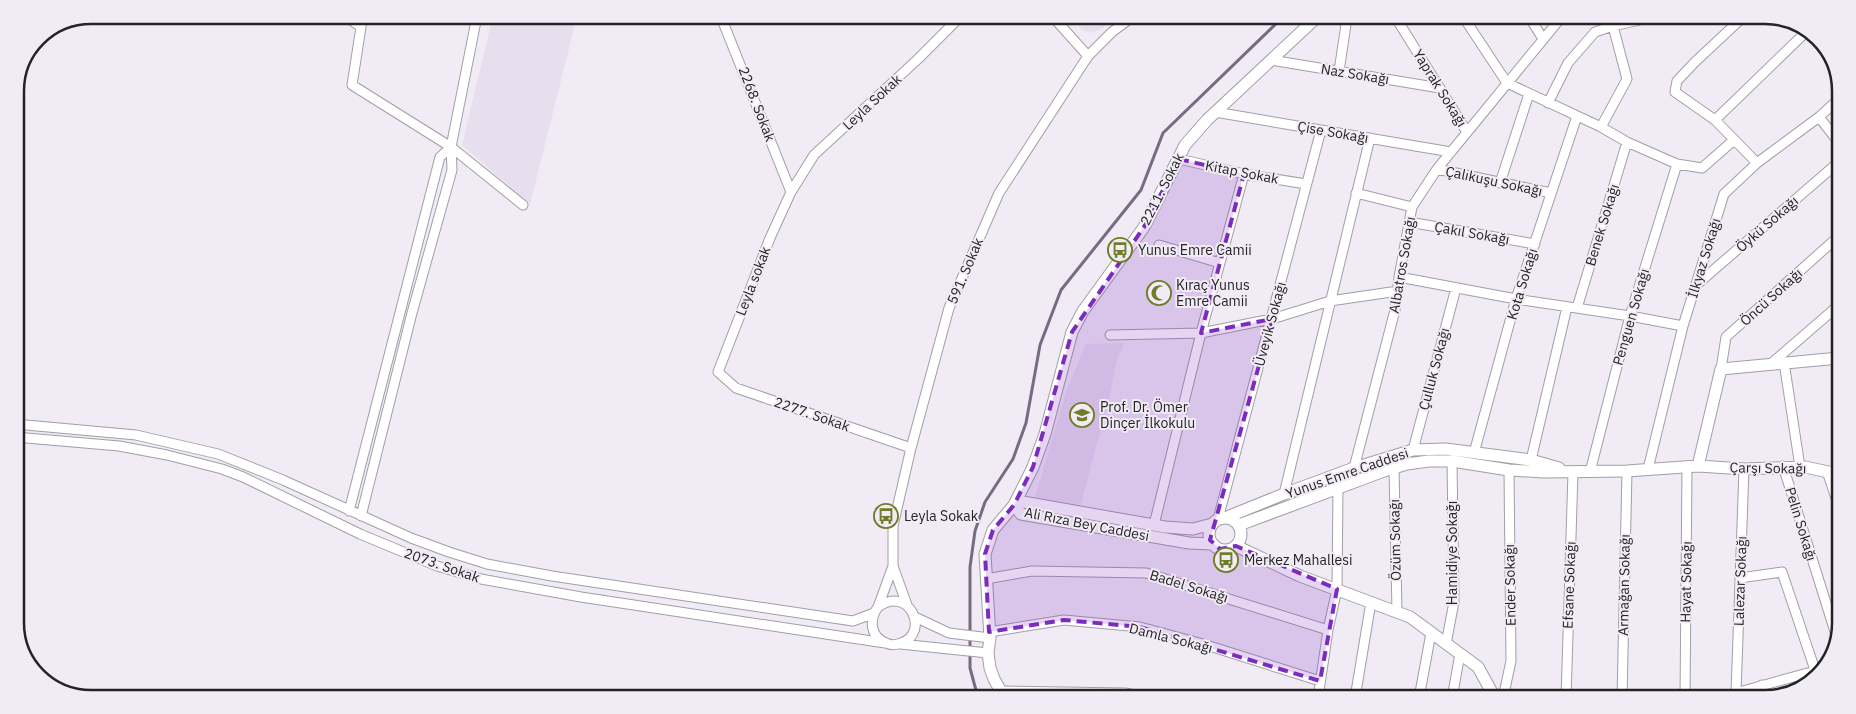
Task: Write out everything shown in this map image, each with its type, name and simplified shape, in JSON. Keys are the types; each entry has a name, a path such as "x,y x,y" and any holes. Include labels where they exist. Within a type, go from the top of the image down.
{"street":[{"path":"357,24 361,27"},
{"path":"361,24 352,85 451,147 522,205"},
{"path":"361,516 412,313 452,170 451,147 475,24"},
{"name":"2268. Sokak","path":"724,24 791,192"},
{"name":"Leyla Sokak","path":"791,192 814,155 953,24"},
{"path":"1059,24 1088,56"},
{"name":"591. Sokak","path":"893,566 893,526 911,448 949,308 999,192 1088,56 1123,24"},
{"name":"2211. Sokak","path":"986,653 985,554 993,530 1014,505 1033,467 1045,434 1072,332 1083,312 1144,227 1185,146 1215,112 1309,24"},
{"path":"1338,71 1345,24"},
{"name":"Yaprak Sokağı","path":"1400,24 1467,132"},
{"path":"1468,24 1507,83 1627,142 1677,164 1702,168 1734,140"},
{"path":"1534,24 1543,39"},
{"name":"Albatros Sokağı","path":"1354,468 1395,310 1399,276 1412,207 1437,169 1555,24"},
{"path":"1548,102 1568,63 1595,32 1622,24"},
{"path":"1736,24 1677,81 1675,92 1715,120 1757,163"},
{"path":"1601,128 1627,79 1613,26"},
{"path":"1715,120 1802,35"},
{"name":"Naz Sokağı","path":"1270,60 1440,88"},
{"path":"1500,183 1529,94"},
{"name":"İlkyaz Sokağı","path":"1648,470 1694,286 1724,194 1757,163 1832,105"},
{"name":"Çise Sokağı","path":"1215,112 1452,152"},
{"name":"Kota Sokağı","path":"1474,454 1516,299 1577,116"},
{"path":"1819,117 1832,134"},
{"name":"Üveyik Sokağı","path":"1219,520 1321,130"},
{"path":"1284,494 1370,138"},
{"name":"Benek Sokağı","path":"1531,460 1572,308 1627,142"},
{"path":"349,511 440,157 451,147"},
{"name":"Kitap Sokak","path":"1179,159 1244,174 1306,184"},
{"name":"Penguen Sokağı","path":"1590,472 1630,316 1677,164"},
{"name":"Öykü Sokağı","path":"1694,286 1832,168"},
{"name":"Çalıkuşu Sokağı","path":"1437,169 1551,193"},
{"path":"1154,525 1201,333 1244,174"},
{"name":"Leyla sokak","path":"718,372 770,238 791,192"},
{"path":"1356,192 1412,207"},
{"name":"Çakıl Sokağı","path":"1409,222 1535,244"},
{"name":"Öncü Sokağı","path":"1721,369 1726,337 1832,242"},
{"path":"1159,245 1220,263"},
{"path":"1399,276 1516,299 1683,326"},
{"name":"Çulluk Sokağı","path":"1413,450 1456,288"},
{"path":"1110,335 1201,333 1272,319 1330,301 1398,291"},
{"path":"1772,363 1832,311"},
{"path":"1692,466 1721,369 1832,359"},
{"path":"1784,362 1800,467"},
{"name":"2277. Sokak","path":"718,372 736,388 911,448"},
{"name":"2073. Sokak","path":"24,425 136,436 218,454 242,462 349,511 449,552 488,564 853,621 876,610"},
{"name":"2073. Sokak","path":"24,438 120,446 167,455 222,470 243,477 360,534 438,566 481,579 885,643"},
{"name":"Yunus Emre Caddesi","path":"1219,520 1354,468 1413,450 1446,449 1531,460 1573,472"},
{"name":"Yunus Emre Caddesi","path":"1239,525 1394,468 1429,461 1452,461 1509,470 1573,472"},
{"name":"Hamidiye Sokağı","path":"1446,644 1454,602 1452,461"},
{"name":"Çarşı Sokağı","path":"1573,472 1648,470 1692,466 1744,468 1783,466 1832,473"},
{"name":"Hayat Sokağı","path":"1685,690 1692,466"},
{"name":"Pelin Sokağı","path":"1783,466 1832,624"},
{"name":"Özüm Sokağı","path":"1394,468 1397,612"},
{"name":"Lalezar Sokağı","path":"1736,690 1744,468"},
{"name":"Ender Sokağı","path":"1505,690 1511,661 1509,470"},
{"name":"Armağan Sokağı","path":"1622,690 1627,471"},
{"name":"Efsane Sokağı","path":"1566,690 1573,472"},
{"path":"1319,690 1328,630 1337,589 1338,489"},
{"name":"Ali Rıza Bey Caddesi","path":"1213,544 1190,543 1021,514 1014,505 1024,502 1154,525 1193,529 1219,520"},
{"path":"1232,519 1239,525 1242,534 1236,546 1225,550 1213,544 1209,534 1219,520 1232,519"},
{"path":"1236,546 1300,576 1410,617 1478,667 1491,690"},
{"path":"893,566 907,605 912,610 915,618 914,630 906,641 900,644"},
{"path":"893,566 872,620 875,634 885,643 986,653 990,668 1000,690"},
{"name":"Badel Sokağı","path":"986,579 1032,571 1146,573 1328,630"},
{"path":"1740,578 1782,572 1816,666"},
{"path":"876,610 889,601 907,605"},
{"path":"1356,690 1371,602"},
{"path":"915,618 948,633 965,636 987,635"},
{"name":"Damla Sokağı","path":"987,635 1064,620 1140,627 1203,644 1320,681"},
{"path":"1420,690 1431,632"},
{"path":"1453,690 1460,654"},
{"path":"1746,690 1812,672"},
{"path":"1762,685 1766,690"}],"highlighted area":[{"path":"1179,159 1244,174 1201,333 1272,319 1210,540 1220,549 1236,546 1337,589 1320,681 1140,627 1064,620 989,632 985,554 993,530 1014,505 1033,467 1072,332 1144,227"}],"shaded area":[{"path":"491,24 575,24 530,204 462,145"},
{"path":"1077,24 1107,24 1102,29 1090,33 1081,29"},
{"name":"Prof. Dr. Ömer Dinçer İlkokulu","path":"1124,343 1117,360 1109,399 1079,511 1033,504 1066,392 1086,344"}],"waterway":[{"path":"976,690 970,668 970,567 975,531 985,502 1013,459 1026,423 1040,345 1061,290 1141,190 1163,133 1276,24"}],"place":[{"name":"Yunus Emre Camii","path":"1120,250"},
{"name":"Kıraç Yunus Emre Camii","path":"1159,293"},
{"name":"Prof. Dr. Ömer Dinçer İlkokulu","path":"1082,415"},
{"name":"Leyla Sokak","path":"886,516"},
{"name":"Merkez Mahallesi","path":"1226,560"}]}
